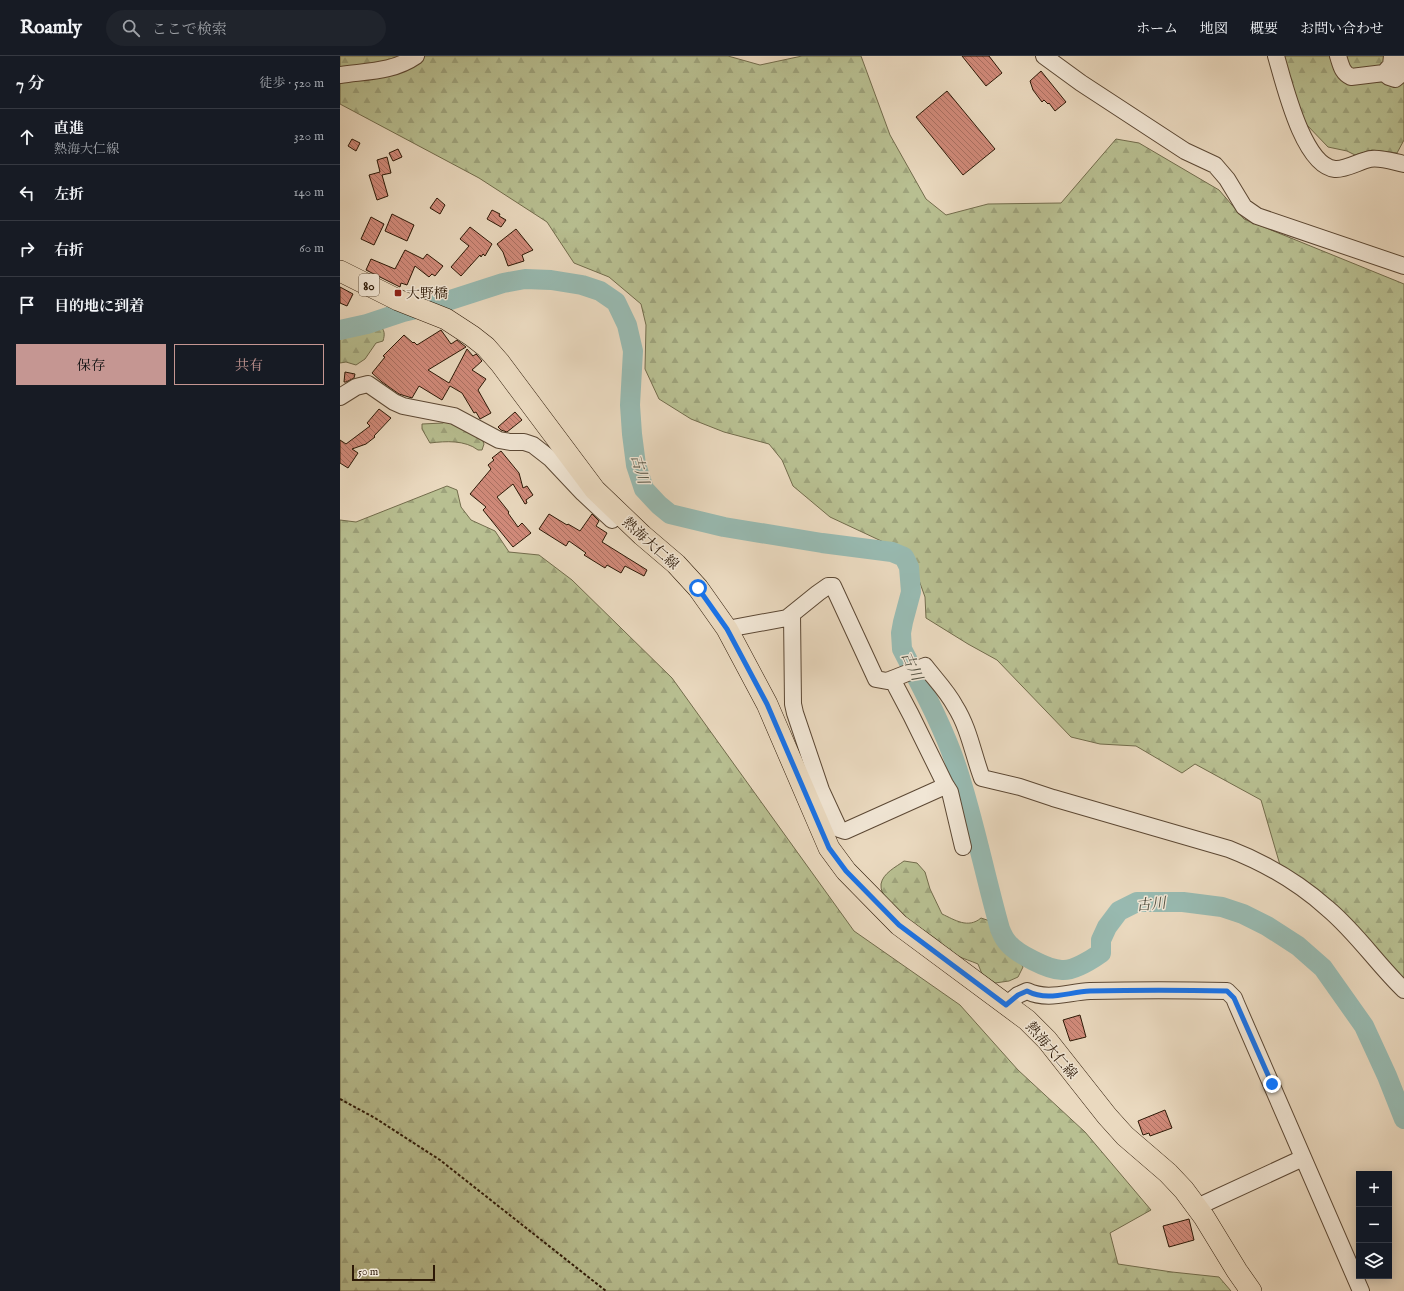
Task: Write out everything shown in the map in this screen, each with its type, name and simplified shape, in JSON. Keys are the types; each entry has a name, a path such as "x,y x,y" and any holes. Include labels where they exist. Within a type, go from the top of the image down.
{"main road":[{"name":"熱海大仁線","path":"340,271 398,300 446,319 486,347 500,362 595,490 642,535 682,570 698,588 727,629 767,704 829,848 846,871 899,925 1027,1020 1047,1040 1107,1116 1125,1136 1168,1173 1184,1190 1197,1207 1251,1291"}],"street":[{"path":"340,75 389,69 416,56"},
{"path":"1044,56 1081,83 1185,151 1215,165 1227,179 1244,207 1257,216 1404,266"},
{"path":"1276,56 1296,123 1312,152 1324,166 1336,170 1372,159 1404,164"},
{"path":"1338,56 1346,75 1351,76 1384,73 1391,65 1392,56"},
{"path":"1384,73 1389,77 1395,78 1401,74 1404,64"},
{"path":"340,397 356,387 368,384 394,402 403,406 440,412 454,416 499,440 528,443 551,459 583,493 614,522 642,535"},
{"path":"727,629 787,618 828,586 833,586 876,679 887,681 925,666 955,706 969,738 982,778 1020,787 1228,849 1252,858 1300,885 1328,908 1387,974 1404,990"},
{"path":"792,614 794,708 821,790 839,829 845,831 943,787 945,784"},
{"path":"895,677 911,715 950,792 963,847"},
{"path":"1006,1005 1018,995 1027,991 1037,995 1051,996 1089,991 1227,991 1234,998 1361,1291"},
{"path":"1197,1207 1304,1158"}],"path":[{"path":"340,1099 375,1118 440,1160 606,1291"}],"green space":[{"path":"340,56 728,56 760,65 802,56 861,56 890,135 926,199 946,215 988,204 1061,203 1116,139 1139,143 1219,190 1244,219 1404,284 1404,983 1280,865 1261,800 1195,764 1182,773 1136,746 1100,744 1071,737 997,660 926,618 925,597 907,553 830,517 793,486 782,460 769,444 724,432 691,419 659,399 645,369 646,325 641,304 609,277 574,263 547,222 479,178 340,104"},
{"path":"1282,56 1404,56 1404,140 1397,153 1372,150 1355,155 1347,151 1328,147 1305,123"},
{"path":"379,325 384,332 383,341 376,343 365,359 356,365 346,362 340,363 340,334"},
{"path":"448,419 481,436 484,444 482,450 478,450 467,444 455,442 430,443 422,429 422,424 443,423"},
{"path":"447,486 457,490 461,507 471,520 495,531 509,552 539,555 572,580 672,678 854,931 960,1005 1018,1070 1085,1132 1151,1210 1110,1233 1118,1264 1219,1277 1231,1291 340,1291 340,520 356,522"},
{"path":"904,861 917,863 925,872 930,889 942,914 957,921 966,923 971,923 981,918 990,921 1002,942 1018,957 1023,967 1018,977 1009,981 995,983 982,974 978,964 952,953 936,939 902,916 894,908 882,892 881,884 887,873"}],"building":[{"path":"962,56 989,56 1002,73 986,86"},
{"path":"1041,71 1066,102 1055,111 1049,103 1048,104 1044,100 1042,102 1033,90 1030,81"},
{"path":"947,91 995,149 963,175 916,117"},
{"path":"352,139 360,143 356,151 348,146"},
{"path":"398,149 402,157 393,161 389,153"},
{"path":"387,157 391,173 382,175 388,196 377,200 369,175 380,172 377,160"},
{"path":"437,198 445,205 440,214 430,208"},
{"path":"492,210 500,214 499,216 506,220 501,227 487,219"},
{"path":"392,214 414,225 407,241 385,231"},
{"path":"371,217 384,224 374,245 361,239"},
{"path":"470,227 492,244 485,256 483,254 481,257 480,255 461,276 451,267 469,246 460,239"},
{"path":"516,229 533,250 522,255 524,261 508,266 503,252 497,244"},
{"path":"405,250 423,259 427,254 443,266 435,276 432,274 429,277 415,266 407,285 401,283 400,287 366,270 371,259 395,269"},
{"path":"340,287 353,294 347,306 340,303"},
{"path":"441,330 451,344 457,340 466,347 428,370 449,383 467,349 473,356 476,354 482,361 472,370 486,379 478,390 491,413 480,419 476,412 474,413 462,393 450,386 442,400 419,386 412,398 399,394 372,373 385,357 383,356 404,335 417,345"},
{"path":"345,372 355,374 354,378 344,382"},
{"path":"379,409 391,418 374,436 375,437 366,444 352,449 358,453 348,468 340,463 340,440 346,444 370,426 367,423"},
{"path":"515,412 522,420 507,432 501,430 498,427"},
{"path":"501,451 519,473 523,488 527,486 533,495 526,500 527,503 525,504 513,484 497,497 509,512 508,513 518,527 522,523 531,533 513,547 483,510 486,507 470,494 491,469 488,465 494,460 492,458"},
{"path":"549,514 580,531 592,514 599,521 596,526 607,533 602,542 647,570 644,576 625,566 621,573 607,565 605,568 584,555 586,553 569,541 566,546 539,529"},
{"path":"1080,1015 1086,1037 1070,1041 1063,1020"},
{"path":"1165,1110 1172,1128 1150,1136 1149,1133 1143,1135 1138,1121"},
{"path":"1189,1219 1194,1240 1169,1247 1163,1226"}],"waterway":[{"name":"古川","path":"340,330 441,303 503,283 525,279 551,280 582,285 600,291 616,302 627,325 633,351 630,405 636,465 644,489 659,505 670,514 724,527 822,543 892,552 904,557 909,567 911,592 901,633 902,649 932,707 957,768 969,808 1000,929 1008,943 1018,951 1041,964 1056,969 1066,970 1082,964 1101,953 1101,940 1107,927 1119,911 1137,902 1183,902 1222,907 1243,914 1267,926 1298,946 1323,968 1364,1026 1387,1076 1404,1119"}],"place":[{"name":"大野橋","path":"398,293"}],"route":[{"path":"698,588 727,629 767,704 829,848 846,871 899,925 1006,1005 1018,995 1027,991 1037,995 1051,996 1089,991 1227,991 1234,998 1272,1084"}]}
